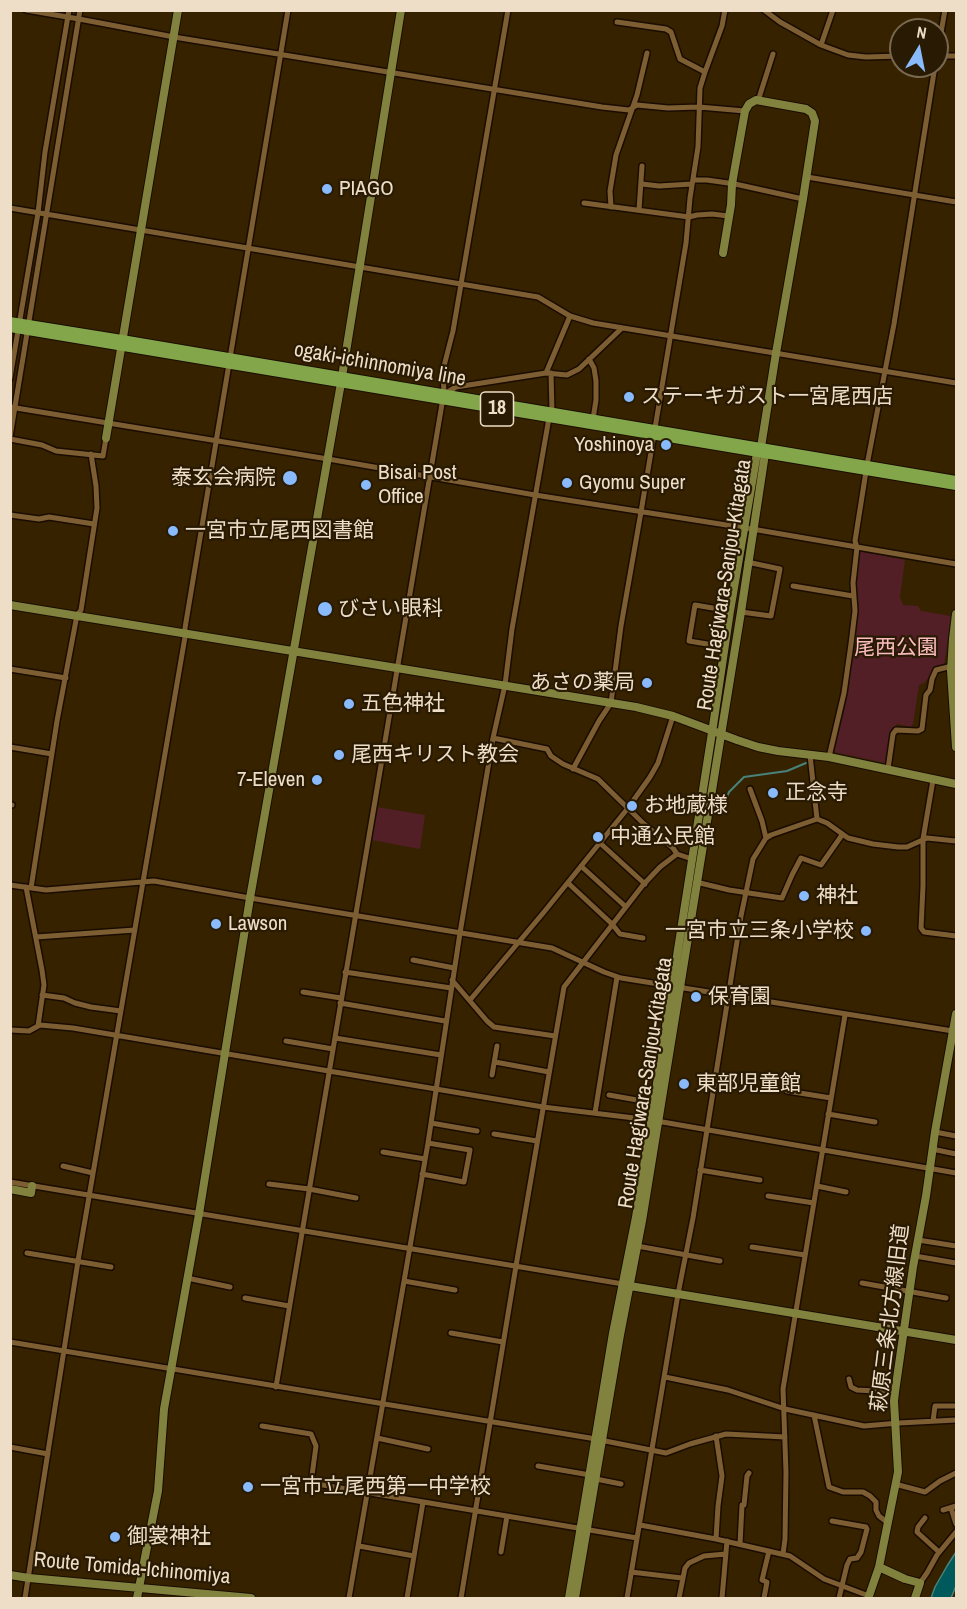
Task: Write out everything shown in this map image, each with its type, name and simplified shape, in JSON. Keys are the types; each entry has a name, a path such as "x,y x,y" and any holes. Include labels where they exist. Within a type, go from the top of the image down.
{"main road":[{"name":"ogaki-ichinnomiya line","path":"14,325 761,451 957,480"},
{"name":"ogaki-ichinnomiya line","path":"550,415 593,419 655,432"},
{"name":"ogaki-ichinnomiya line","path":"867,468 957,486"}],"street":[{"path":"26,10 69,14 79,19 174,37 602,107 629,110 637,105 745,111"},
{"path":"81,10 13,407 10,438 42,445 56,452 103,456 178,10"},
{"path":"25,1599 78,1262 183,647 288,10"},
{"path":"137,1599 158,1491 164,1409 199,1214 292,651 328,459 400,10"},
{"path":"276,1387 387,724 431,477 443,397 443,370 453,331 508,10"},
{"path":"573,769 611,703 621,626 642,512 689,217 698,147 700,88 722,26 725,10"},
{"path":"764,10 780,22 821,45 848,56 889,56"},
{"path":"821,45 833,10"},
{"path":"10,378 14,325 38,213 45,152 69,14"},
{"path":"617,22 666,28 670,32 680,58 705,72"},
{"path":"611,207 610,191 618,149 647,53"},
{"path":"723,253 745,111 749,104 758,101 773,54"},
{"path":"829,757 844,693 855,610 853,583 857,547 855,541 894,324 933,78"},
{"name":"Route Hagiwara-Sanjou-Kitagata","path":"626,1285 642,1221 654,1103 696,882 717,732 724,647 748,528 815,121 812,113 806,109 758,101"},
{"path":"639,210 642,166"},
{"path":"807,177 957,202"},
{"path":"642,184 659,186 707,180 803,199"},
{"path":"584,203 689,217 712,214 728,216"},
{"path":"10,208 538,297 570,316 622,328 957,383"},
{"path":"349,1599 423,1174 445,1021 493,738 505,685 512,629 550,415 548,373 570,316"},
{"path":"443,397 456,387 548,373 567,375 579,369 622,328"},
{"path":"589,359 594,368 596,381 593,419"},
{"path":"13,407 957,564"},
{"path":"38,1026 44,985 28,888 77,615 81,610 94,524 97,498 91,454"},
{"path":"10,514 94,524"},
{"name":"Route Hagiwara-Sanjou-Kitagata","path":"569,1599 584,1529 654,1120 676,987 692,859 741,612 747,562 748,528"},
{"path":"741,612 771,616 780,569 747,562"},
{"path":"793,586 854,596"},
{"path":"10,605 611,703 673,716 758,747 829,757 957,784"},
{"path":"724,647 689,641 695,605 730,611"},
{"path":"957,614 952,666 957,747"},
{"path":"888,769 893,734 896,730 918,731 922,729 926,695 930,690 936,670 952,666"},
{"path":"10,669 66,678"},
{"path":"470,1000 628,808 658,763 673,716"},
{"path":"493,738 547,749 551,756 597,779 677,854 692,859"},
{"path":"10,747 52,754"},
{"path":"810,755 817,819"},
{"path":"933,780 923,839 921,928 924,932 957,936"},
{"path":"750,789 766,838"},
{"path":"627,1599 745,893 753,860 766,838 817,819 827,823 848,838 866,842 907,847 927,838 957,841"},
{"path":"696,882 745,893 782,898 801,858 821,864 842,834"},
{"path":"600,843 645,884"},
{"path":"461,1599 564,987 645,884 660,867 677,854"},
{"path":"581,866 626,907"},
{"path":"10,885 46,890 154,881 552,948 617,976 955,1032"},
{"path":"568,882 620,934 644,938"},
{"path":"36,937 135,930"},
{"path":"413,960 454,968"},
{"path":"345,972 451,988"},
{"path":"595,1113 617,976"},
{"path":"452,980 494,1027 555,1036"},
{"path":"303,992 445,1021"},
{"path":"42,995 64,998 75,1004 91,1008 121,1011"},
{"name":"萩原三条北方線旧道","path":"870,1597 879,1567 898,1472 896,1392 932,1149 957,1014"},
{"path":"783,1554 785,1409 783,1389 845,1015"},
{"path":"10,1030 29,1031 46,1024 73,1028 543,1107 654,1120 957,1173"},
{"path":"335,1038 441,1055"},
{"path":"286,1041 333,1049"},
{"path":"492,1075 497,1046"},
{"path":"495,1062 549,1072"},
{"path":"787,1091 831,1098"},
{"path":"609,1095 654,1103"},
{"path":"828,1114 875,1122"},
{"path":"431,1124 477,1131"},
{"path":"935,1132 957,1136"},
{"path":"494,1134 537,1141"},
{"path":"423,1174 465,1182 470,1150 428,1143"},
{"path":"932,1149 957,1154"},
{"path":"383,1152 425,1159"},
{"path":"63,1166 93,1173"},
{"path":"700,1170 760,1180"},
{"path":"10,1182 957,1340"},
{"path":"269,1184 356,1198"},
{"path":"10,1189 31,1193 32,1186"},
{"path":"817,1186 846,1192"},
{"path":"768,1196 814,1203"},
{"path":"918,1240 957,1246"},
{"path":"637,1246 720,1261"},
{"path":"752,1247 805,1256"},
{"path":"27,1253 111,1267"},
{"path":"915,1256 957,1263"},
{"path":"187,1278 230,1287"},
{"path":"404,1281 455,1290"},
{"path":"862,1283 946,1298"},
{"path":"245,1298 289,1306"},
{"path":"451,1333 503,1342"},
{"path":"11,1344 383,1404 666,1453 726,1434 785,1437"},
{"path":"665,1377 728,1390 785,1409 864,1426 957,1420"},
{"path":"849,1379 851,1387 857,1390 896,1392"},
{"path":"933,1421 935,1406 957,1406"},
{"path":"814,1416 829,1487 843,1492 863,1492 870,1496 876,1502 879,1516 888,1523"},
{"path":"262,1426 311,1434 316,1446 310,1483 637,1538"},
{"path":"716,1436 722,1476 716,1539"},
{"path":"377,1438 428,1449"},
{"path":"10,1447 48,1454"},
{"path":"538,1466 621,1484"},
{"path":"740,1544 742,1505 744,1505 749,1473"},
{"path":"895,1484 926,1492 940,1481 957,1473"},
{"path":"407,1599 423,1502"},
{"path":"943,1510 954,1507 957,1524"},
{"path":"501,1552 507,1516"},
{"path":"925,1518 917,1532 939,1552"},
{"path":"832,1521 867,1529 861,1552 857,1558 850,1559 847,1565 839,1599"},
{"path":"640,1526 727,1541 790,1556 824,1579 870,1597"},
{"name":"Route Hagiwara-Sanjou-Kitagata","path":"575,1599 584,1529"},
{"path":"915,1599 920,1583 939,1552 957,1532"},
{"path":"722,1599 727,1541"},
{"path":"359,1546 414,1556"},
{"path":"764,1599 767,1581 762,1580 769,1551"},
{"path":"679,1599 682,1578 689,1563 697,1558 726,1554"},
{"path":"879,1567 920,1583"},
{"path":"631,1572 682,1578"},
{"name":"Route Tomida-Ichinomiya","path":"10,1575 246,1598"}],"green space":[{"name":"尾西公園","path":"858,551 905,560 900,597 903,605 918,606 921,611 951,616 944,665 937,667 924,683 919,685 911,727 897,724 893,728 886,763 834,752 846,703 855,622"},
{"path":"377,807 425,815 420,849 372,840"}],"water":[{"path":"956,1552 956,1586 951,1598 931,1598 935,1587"}],"waterway":[{"path":"716,808 722,809 729,792 744,777 787,771 806,763"}],"place":[{"name":"PIAGO","path":"327,189"},
{"name":"ステーキガスト一宮尾西店","path":"629,397"},
{"name":"Yoshinoya","path":"666,445"},
{"name":"泰玄会病院","path":"290,478"},
{"name":"Gyomu Super","path":"567,483"},
{"name":"Bisai Post Office","path":"366,485"},
{"name":"一宮市立尾西図書館","path":"173,531"},
{"name":"びさい眼科","path":"325,609"},
{"name":"あさの薬局","path":"647,683"},
{"name":"五色神社","path":"349,704"},
{"name":"尾西キリスト教会","path":"339,755"},
{"name":"7-Eleven","path":"317,780"},
{"name":"正念寺","path":"773,793"},
{"name":"お地蔵様","path":"632,806"},
{"name":"中通公民館","path":"598,837"},
{"name":"神社","path":"804,896"},
{"name":"Lawson","path":"216,924"},
{"name":"一宮市立三条小学校","path":"866,931"},
{"name":"保育園","path":"696,997"},
{"name":"東部児童館","path":"684,1084"},
{"name":"一宮市立尾西第一中学校","path":"248,1487"},
{"name":"御裳神社","path":"115,1537"}]}
